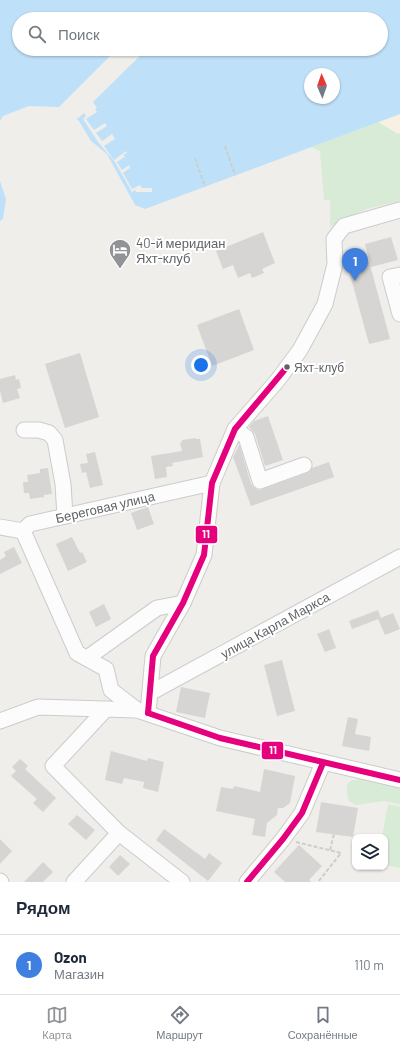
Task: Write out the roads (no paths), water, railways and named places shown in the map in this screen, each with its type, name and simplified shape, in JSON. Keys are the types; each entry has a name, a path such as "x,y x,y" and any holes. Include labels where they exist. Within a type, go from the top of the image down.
{"street":[{"path":"143,711 150,693 153,656 183,603 204,555 212,483 235,429 277,381 300,350 325,304 335,264 334,239 344,226 400,210"},
{"path":"400,275 390,277 400,314"},
{"path":"235,429 246,437 260,481 304,465"},
{"path":"24,430 39,430 49,433 55,440 63,484 65,516"},
{"name":"Береговая улица","path":"23,531 30,524 212,483"},
{"path":"0,527 23,531 77,653 106,669 111,690 143,711 220,738 400,780"},
{"name":"улица Карла Маркса","path":"150,693 400,557"},
{"path":"87,658 157,608 183,603"},
{"path":"0,721 38,708 143,711"},
{"path":"106,709 52,766 119,833 182,882"},
{"path":"247,882 283,839 302,813 323,763"},
{"path":"74,882 119,833"}],"water":[{"path":"0,0 400,0 400,114 145,209 135,205 107,154 91,141 79,121 59,107 29,106 3,116 0,121"},
{"path":"0,181 6,199 3,219 0,221"}],"place":[{"name":"40-й меридиан Яхт-клуб","path":"120,270"},
{"name":"Ozon","path":"355,281"},
{"name":"Яхт-клуб","path":"287,367"}]}
